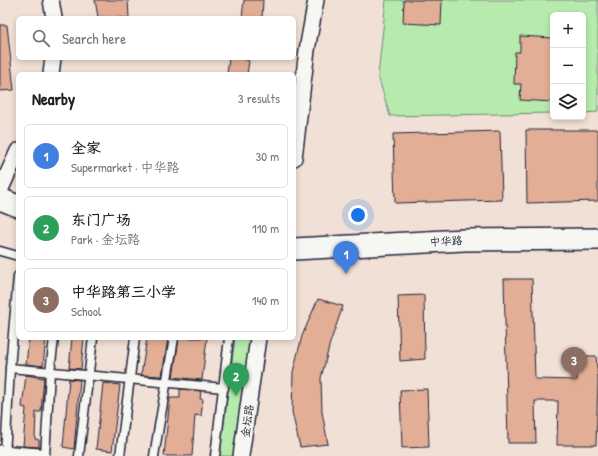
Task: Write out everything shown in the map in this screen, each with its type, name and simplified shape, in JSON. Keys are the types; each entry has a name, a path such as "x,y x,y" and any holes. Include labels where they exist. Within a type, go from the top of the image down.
{"street":[{"path":"51,0 54,16"},
{"path":"296,141 307,50 316,0"},
{"path":"50,72 53,60"},
{"path":"0,191 16,155"},
{"path":"0,199 16,205"},
{"name":"中华路","path":"296,249 464,240 598,239"},
{"name":"金坛路","path":"241,456 258,340"},
{"path":"3,454 39,456"}],"lane":[{"path":"0,251 16,255"},
{"path":"3,454 16,299"},
{"path":"45,456 50,372 54,340"},
{"path":"79,456 87,375 93,340"},
{"path":"120,456 135,340"},
{"path":"154,456 174,340"},
{"path":"215,456 229,340"},
{"path":"10,368 224,388"}],"green space":[{"path":"386,0 598,0 598,112 586,113 586,12 550,12 550,113 390,116 378,76"},
{"path":"235,340 252,340 234,456 220,456"}],"building":[{"path":"95,0 128,0 129,16 98,16"},
{"path":"244,0 263,0 262,16 242,16"},
{"path":"404,0 442,0 441,25 403,23"},
{"path":"0,25 7,25 14,90 0,91"},
{"path":"520,36 550,38 550,102 520,100 521,84 514,84 515,52 520,52"},
{"path":"229,60 249,61 247,72 227,72"},
{"path":"526,130 598,130 598,201 527,203"},
{"path":"500,131 502,200 395,203 393,134"},
{"path":"504,279 532,279 535,379 577,380 576,356 596,356 598,379 596,445 557,445 558,401 535,401 536,443 508,443"},
{"path":"424,295 425,359 400,361 398,296"},
{"path":"318,299 343,306 330,343 321,378 322,412 328,444 300,447 292,412 293,372 302,336"},
{"path":"29,340 46,340 43,366 26,364"},
{"path":"72,340 84,340 81,369 69,368"},
{"path":"147,340 168,340 162,376 141,375"},
{"path":"179,340 207,340 202,380 173,377"},
{"path":"26,375 44,378 41,412 36,412 35,439 39,440 39,447 23,446 26,408 22,407"},
{"path":"69,379 80,380 74,449 63,447"},
{"path":"103,383 120,385 112,451 96,449"},
{"path":"180,389 201,391 200,399 203,399 201,416 195,415 192,456 164,456 170,398 180,398"},
{"path":"427,389 429,447 402,448 400,390"}],"place":[{"name":"全家","path":"346,274"},
{"name":"中华路第三小学","path":"574,380"},
{"name":"东门广场","path":"236,396"}]}
